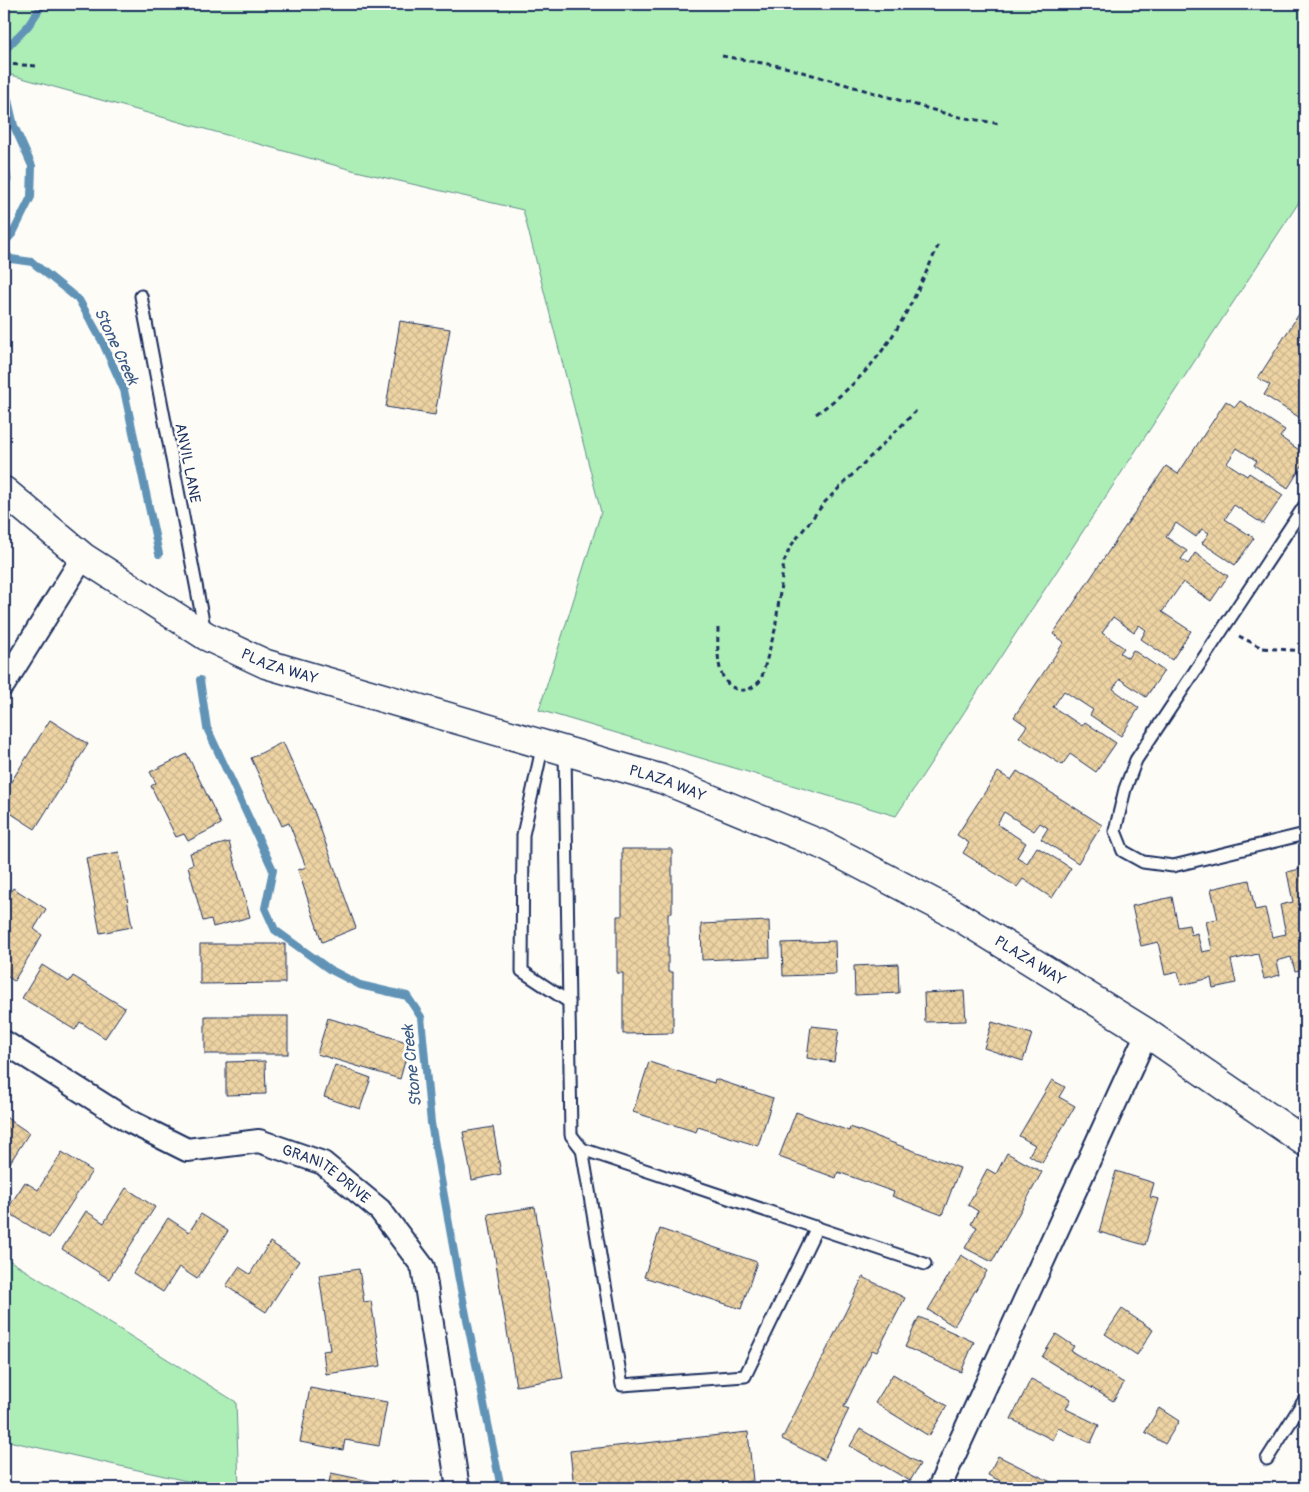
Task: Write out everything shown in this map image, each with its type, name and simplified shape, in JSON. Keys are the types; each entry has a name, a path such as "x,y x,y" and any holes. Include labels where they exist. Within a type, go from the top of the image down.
{"main road":[{"name":"PLAZA WAY","path":"4,491 82,557 206,636 266,664 662,779 825,846 955,914 1147,1033 1305,1142"}],"street":[{"path":"4,684 82,557"},
{"path":"939,1488 1147,1033"},
{"name":"GRANITE DRIVE","path":"4,1042 129,1120 187,1150 259,1141 323,1163 380,1210 423,1267 458,1488"}],"lane":[{"name":"ANVIL LANE","path":"141,296 206,636"},
{"path":"1305,505 1136,760 1125,790 1115,832 1122,851 1143,862 1173,866 1305,834"},
{"path":"554,748 523,835 522,971 569,1002"},
{"path":"554,748 569,1002 571,1135 582,1149 622,1385 745,1376 817,1227"},
{"path":"582,1149 926,1264"},
{"path":"1267,1459 1305,1399"}],"path":[{"path":"722,56 785,67 954,116 1001,124"},
{"path":"4,64 38,66"},
{"path":"816,414 844,394 868,370 890,342 915,297 938,246"},
{"path":"718,628 719,664 726,683 736,689 745,690 755,687 761,680 775,630 784,562 790,547 825,502 916,411"},
{"path":"1224,626 1262,648 1300,649 1305,651"}],"green space":[{"path":"4,4 1305,4 1305,193 896,816 539,710 601,512 523,210 352,170 4,73"},
{"path":"4,126 11,180 4,191"},
{"path":"4,1257 236,1402 239,1488 218,1488 4,1440"}],"building":[{"path":"1299,314 1305,318 1305,355 1298,366 1305,371 1305,421 1264,395 1270,385 1258,378"},
{"path":"400,321 450,329 435,415 386,407"},
{"path":"1226,401 1235,407 1240,401 1285,430 1280,437 1305,454 1305,461 1288,488 1254,465 1257,461 1237,448 1227,463 1247,476 1249,473 1283,495 1263,524 1234,505 1225,519 1254,538 1235,565 1202,543 1209,533 1202,529 1196,537 1176,523 1166,537 1187,551 1181,559 1188,564 1195,553 1228,576 1211,601 1183,582 1162,612 1191,631 1172,660 1141,639 1146,630 1139,625 1134,632 1113,617 1102,633 1124,648 1120,653 1128,658 1133,650 1164,671 1146,697 1120,679 1113,689 1139,708 1121,736 1090,715 1093,710 1064,691 1053,707 1082,726 1085,722 1116,743 1096,772 1070,754 1062,765 1019,737 1027,726 1014,717 1064,642 1053,634 1166,466 1178,474"},
{"path":"50,720 88,744 35,829 4,809 4,793"},
{"path":"283,742 314,811 356,928 322,942 298,870 306,867 289,823 282,826 251,758"},
{"path":"187,754 221,824 188,841 184,834 176,837 151,786 156,783 150,772"},
{"path":"1017,771 1102,825 1078,863 1041,839 1048,828 1040,823 1034,831 1004,812 997,824 1026,843 1017,857 1027,863 1037,847 1071,868 1052,898 1023,879 1017,887 963,853 969,843 957,835 998,772 1011,780"},
{"path":"229,842 250,917 213,927 211,919 203,921 188,866 193,864 190,853"},
{"path":"622,849 672,849 672,913 668,913 668,972 673,972 673,1033 623,1034 623,973 617,973 617,916 622,916"},
{"path":"119,852 132,927 100,933 86,858"},
{"path":"1305,868 1305,944 1302,945 1305,954 1305,969 1295,971 1291,957 1277,961 1280,975 1264,979 1258,954 1231,960 1236,983 1213,988 1211,978 1181,985 1178,972 1165,975 1158,942 1141,946 1132,906 1172,897 1178,927 1189,925 1191,935 1197,933 1202,952 1212,950 1206,921 1218,919 1211,889 1249,880 1255,910 1265,908 1272,937 1286,934 1280,905 1293,902 1287,872"},
{"path":"13,888 46,909 34,929 42,935 14,981 4,974 4,903"},
{"path":"769,921 770,957 702,960 701,924"},
{"path":"835,941 836,974 783,976 782,943"},
{"path":"200,944 285,944 285,983 200,984"},
{"path":"898,964 899,993 855,995 854,966"},
{"path":"42,965 69,982 73,976 125,1008 105,1038 80,1022 75,1030 22,998"},
{"path":"964,991 966,1021 925,1022 924,993"},
{"path":"205,1016 288,1016 288,1054 205,1054"},
{"path":"328,1018 410,1043 400,1079 317,1054"},
{"path":"992,1022 1032,1034 1023,1061 984,1048"},
{"path":"811,1026 839,1029 834,1062 807,1058"},
{"path":"265,1061 266,1094 226,1095 226,1062"},
{"path":"649,1062 714,1083 715,1079 773,1098 758,1146 698,1127 696,1132 633,1112"},
{"path":"335,1065 371,1078 360,1109 324,1097"},
{"path":"1052,1080 1065,1087 1059,1097 1075,1106 1042,1163 1029,1155 1035,1145 1019,1136"},
{"path":"796,1112 849,1131 850,1127 960,1168 942,1215 892,1196 894,1192 838,1172 836,1178 779,1157"},
{"path":"4,1116 29,1133 4,1172"},
{"path":"493,1127 501,1174 472,1180 463,1132"},
{"path":"62,1152 92,1171 49,1238 6,1211 25,1182 38,1190"},
{"path":"1007,1153 1042,1172 992,1262 965,1248 977,1227 971,1224 978,1211 968,1205 987,1169 996,1174"},
{"path":"1116,1171 1154,1183 1150,1197 1159,1199 1145,1245 1099,1232"},
{"path":"126,1188 155,1207 109,1279 62,1249 86,1211 104,1223"},
{"path":"535,1207 563,1378 516,1386 488,1214"},
{"path":"201,1214 228,1231 197,1279 179,1267 163,1292 133,1273 168,1218 189,1232"},
{"path":"660,1229 757,1262 741,1309 644,1277"},
{"path":"270,1242 299,1261 266,1312 226,1286 239,1267 250,1274"},
{"path":"961,1255 987,1271 954,1326 928,1310"},
{"path":"359,1269 364,1302 371,1301 381,1366 326,1374 323,1351 330,1350 319,1275"},
{"path":"863,1277 905,1298 877,1352 872,1350 844,1407 849,1409 824,1460 782,1439"},
{"path":"1122,1309 1153,1330 1137,1355 1105,1334"},
{"path":"919,1317 974,1342 961,1372 905,1347"},
{"path":"1056,1334 1074,1346 1071,1351 1124,1383 1113,1401 1042,1357"},
{"path":"893,1374 947,1406 929,1436 875,1403"},
{"path":"1031,1379 1071,1399 1066,1409 1099,1425 1091,1443 1058,1428 1053,1440 1011,1419"},
{"path":"310,1388 387,1402 379,1446 345,1440 343,1450 300,1442"},
{"path":"1159,1408 1179,1421 1165,1444 1145,1432"},
{"path":"860,1429 920,1464 910,1481 850,1446"},
{"path":"748,1432 753,1481 687,1488 574,1488 570,1451"},
{"path":"998,1456 1063,1488 1015,1488 988,1475"},
{"path":"331,1473 398,1487 398,1488 328,1488"}],"waterway":[{"name":"Stone Creek","path":"4,51 28,26 43,4"},
{"name":"Stone Creek","path":"4,83 14,126 32,166 31,197 13,233 4,243"},
{"name":"Stone Creek","path":"4,252 11,259 32,262 79,300 102,341 124,390 159,554"},
{"name":"Stone Creek","path":"200,680 207,728 273,870 265,908 275,930 329,969 360,985 407,996 421,1017 431,1123 459,1280 501,1488"}]}
